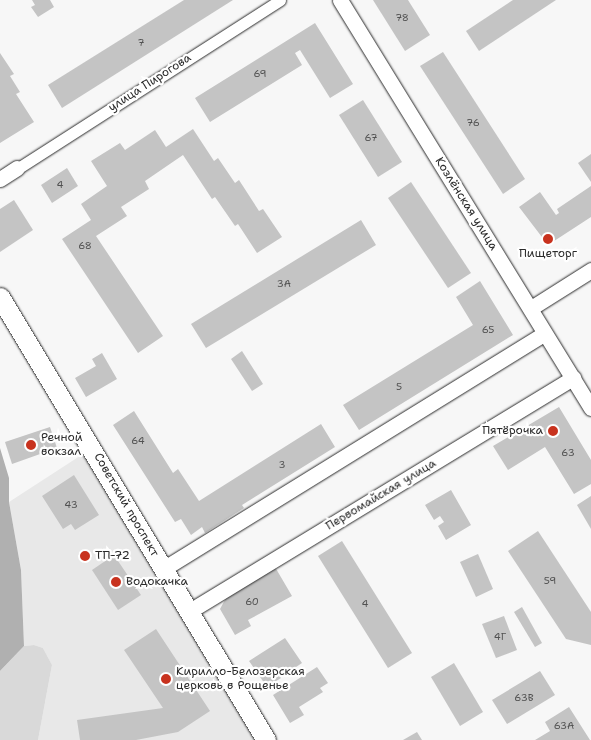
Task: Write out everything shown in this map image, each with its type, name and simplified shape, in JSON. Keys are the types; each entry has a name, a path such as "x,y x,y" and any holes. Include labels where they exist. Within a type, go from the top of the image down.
{"street":[{"name":"улица Пирогова","path":"0,179 280,0"},
{"name":"Козлёнская улица","path":"340,0 531,308 544,334 573,378 586,388 591,408"},
{"path":"531,308 591,270"},
{"name":"Советский проспект","path":"0,297 118,490 188,612 266,740"},
{"path":"164,569 544,334"},
{"name":"Первомайская улица","path":"188,612 573,378"}],"shaded area":[{"path":"0,448 9,478 9,502 21,570 24,646 0,671"},
{"path":"83,454 255,740 38,740 52,665 43,648 34,645 24,646 21,570 9,502"},
{"path":"34,645 43,648 52,665 38,740 0,740 0,671 24,646"}],"building":[{"path":"32,0 50,0 54,7 38,17 31,7 35,5"},
{"path":"184,0 233,0 62,108 48,85"},
{"path":"373,0 408,0 430,35 405,51"},
{"path":"513,0 556,0 479,51 466,31"},
{"path":"315,23 353,84 330,98 300,50 295,53 302,65 210,122 195,98"},
{"path":"443,52 525,179 503,194 420,66"},
{"path":"0,53 14,74 10,76 20,92 16,94 34,122 0,143"},
{"path":"363,100 402,162 378,177 339,115"},
{"path":"193,129 214,161 218,158 235,183 239,180 259,211 263,209 282,237 257,253 238,224 235,226 215,197 212,199 183,155 145,181 149,189 121,207 127,216 96,236 163,336 138,353 62,239 91,220 81,204 107,186 91,161 120,143 125,150 155,130 166,147"},
{"path":"591,154 591,182 578,163"},
{"path":"67,168 78,186 52,203 41,185"},
{"path":"411,182 471,273 448,288 388,198"},
{"path":"591,186 591,217 548,245 519,207 540,192 556,215 559,213 557,209"},
{"path":"14,200 33,230 0,252 0,209"},
{"path":"361,220 376,245 206,348 191,324"},
{"path":"480,281 513,335 359,430 343,405 473,325 456,297"},
{"path":"242,351 263,384 252,391 231,359"},
{"path":"102,353 117,379 86,397 75,378 96,366 92,359"},
{"path":"559,407 591,460 591,484 574,494 545,447 508,470 493,446"},
{"path":"134,411 173,473 178,469 199,501 321,424 335,447 242,505 244,508 205,533 202,527 191,535 181,519 175,522 113,425"},
{"name":"Речной вокзал","path":"50,427 57,448 12,464 5,442"},
{"path":"74,475 99,515 75,530 71,524 63,529 42,496"},
{"path":"451,490 471,525 446,540 438,526 444,522 440,516 434,520 425,505"},
{"path":"591,496 591,529 577,505"},
{"path":"538,531 591,612 591,645 566,639 508,551"},
{"path":"342,541 412,653 388,668 318,556"},
{"name":"ТП-72","path":"85,549 92,558 84,563 78,554"},
{"path":"478,554 493,589 476,597 460,562"},
{"name":"Водокачка","path":"114,555 141,595 118,610 92,570"},
{"path":"275,567 292,596 248,620 251,626 235,635 220,609 227,596"},
{"path":"522,607 542,643 535,647 514,612"},
{"path":"504,616 517,650 496,658 482,624"},
{"name":"Кирилло-Белозерская церковь в Рощенье","path":"156,629 210,711 178,732 136,740 80,740 77,720 163,708 124,650"},
{"path":"285,638 302,663 287,673 282,667 276,671 281,678 267,687 249,661"},
{"path":"454,663 483,712 460,726 431,677"},
{"path":"317,667 328,683 320,688 323,692 299,707 304,715 290,723 273,695"},
{"path":"540,671 555,695 507,724 492,700"},
{"path":"569,707 590,740 535,740 550,731 545,722"},
{"path":"417,732 422,740 403,740"}],"place":[{"name":"Пищеторг","path":"548,239"},
{"name":"Пятёрочка","path":"553,431"},
{"name":"Речной вокзал","path":"31,445"},
{"name":"ТП-72","path":"85,556"},
{"name":"Водокачка","path":"116,582"},
{"name":"Кирилло-Белозерская церковь в Рощенье","path":"166,679"}]}
